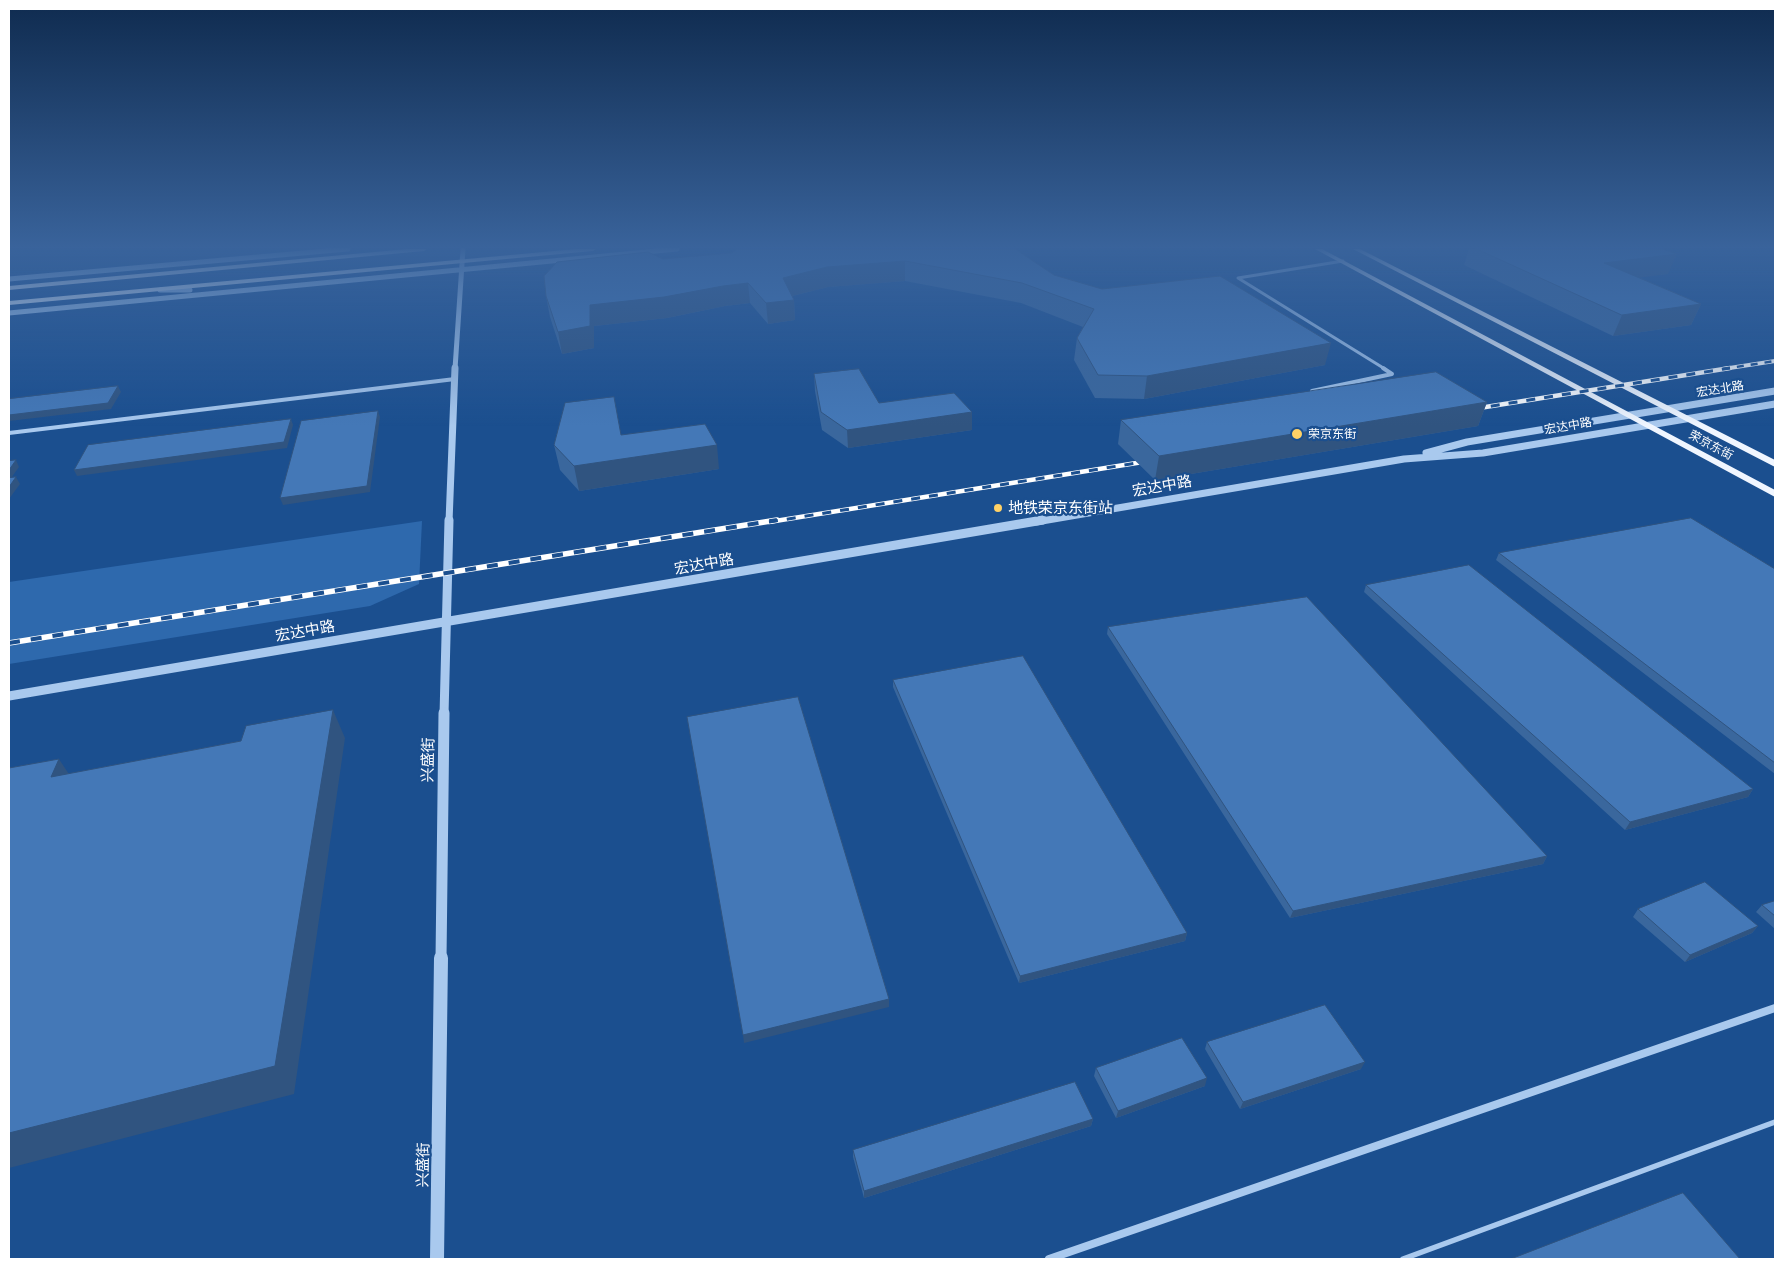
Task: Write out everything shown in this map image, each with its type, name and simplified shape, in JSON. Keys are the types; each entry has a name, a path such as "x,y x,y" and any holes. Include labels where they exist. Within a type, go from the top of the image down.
{"main road":[{"name":"荣京东街","path":"1430,308 1775,494"},
{"name":"荣京东街","path":"1473,308 1775,464"}],"street":[{"path":"9,313 59,308"},
{"name":"兴盛街","path":"437,1259 445,622 458,308"},
{"path":"1286,308 1392,374 1312,391"},
{"path":"9,433 455,379"},
{"name":"宏达北路","path":"1629,416 1775,392"},
{"name":"宏达北路","path":"1647,425 1775,404"},
{"name":"宏达中路","path":"1404,459 1467,442 1629,416"},
{"name":"宏达中路","path":"9,696 1404,459 1482,453 1647,425"},
{"path":"1049,1259 1775,1008"}],"lane":[{"path":"1403,1259 1667,1164 1775,1122"}],"shaded area":[{"path":"422,521 419,584 370,606 9,664 9,582"}],"building":[{"path":"550,308 590,308 590,326 558,332"},
{"path":"1092,308 1273,308 1331,343 1147,376 1098,375 1077,338 1094,309"},
{"path":"1607,308 1671,308 1622,315"},
{"path":"859,369 879,403 954,393 972,412 847,430 821,412 814,374"},
{"path":"1436,372 1487,402 1159,456 1121,420"},
{"path":"118,386 108,403 9,415 9,399"},
{"path":"614,397 621,435 705,424 717,445 574,466 554,445 565,403"},
{"path":"378,411 367,486 280,498 301,421"},
{"path":"291,419 284,442 74,470 88,445"},
{"path":"16,460 9,470 9,461"},
{"path":"16,477 9,487 9,478"},
{"path":"1691,518 1775,569 1775,763 1499,553"},
{"path":"1469,565 1753,789 1630,822 1366,585"},
{"path":"1307,597 1547,856 1293,911 1108,627"},
{"path":"1023,656 1187,933 1020,976 893,680"},
{"path":"798,697 889,999 743,1035 687,717"},
{"path":"333,710 275,1066 9,1133 9,768 59,759 51,777 241,741 246,726"},
{"path":"1705,882 1758,926 1690,955 1638,909"},
{"path":"1775,901 1775,916 1762,905"},
{"path":"1325,1005 1365,1062 1243,1102 1207,1042"},
{"path":"1182,1038 1207,1078 1118,1111 1096,1068"},
{"path":"1075,1082 1093,1119 864,1191 853,1150"},
{"path":"1683,1193 1740,1259 1511,1259"}],"railway":[{"path":"1723,369 1775,361"},
{"path":"1473,409 1730,368"},
{"path":"769,522 1149,461"},
{"path":"9,643 777,520"}],"place":[{"name":"荣京东街","path":"1297,434"},
{"name":"地铁荣京东街站","path":"998,508"}]}
